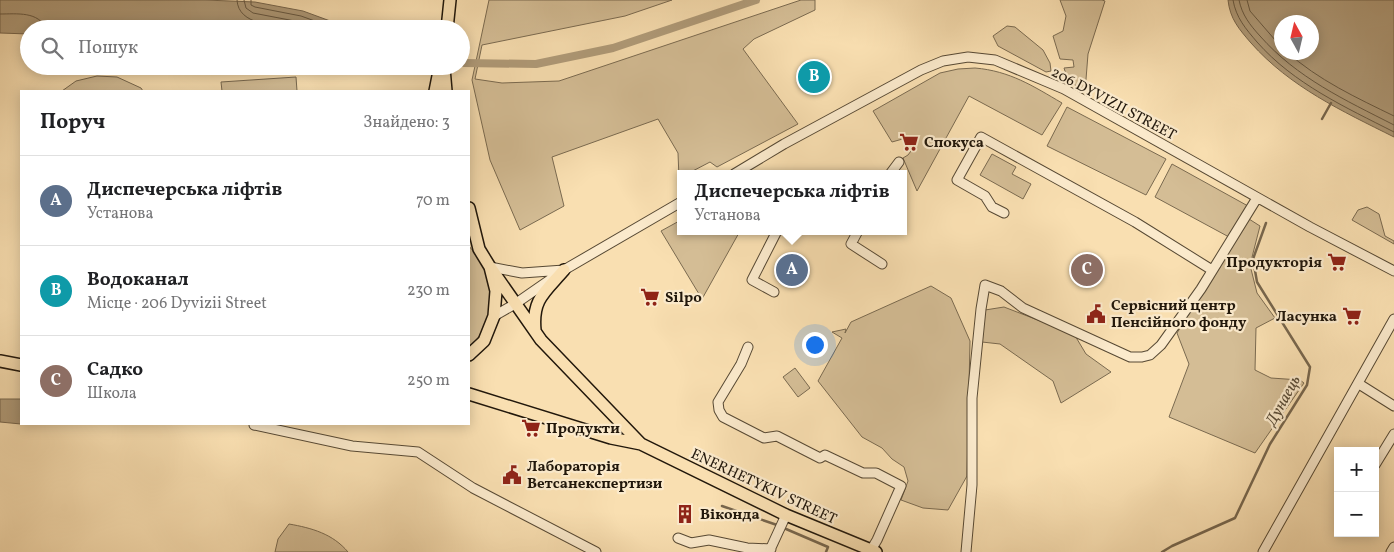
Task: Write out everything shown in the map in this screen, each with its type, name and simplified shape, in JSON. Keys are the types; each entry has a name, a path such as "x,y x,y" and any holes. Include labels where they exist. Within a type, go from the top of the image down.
{"main road":[{"path":"448,20 450,0"},
{"path":"435,90 439,75"},
{"path":"443,75 446,90"},
{"path":"470,212 479,249 490,267 496,291 494,316 484,341 470,354"},
{"path":"470,242 479,249"},
{"name":"ENERHETYKIV STREET","path":"490,267 536,332 565,366 641,444"},
{"path":"536,332 534,315 540,298 564,270"},
{"path":"0,361 20,365"},
{"name":"ENERHETYKIV STREET","path":"470,394 611,438 641,444 786,515 873,551"}],"street":[{"name":"206 DYVIZII STREET","path":"741,170 921,70 943,61 968,57 995,60 1064,89 1257,198 1394,272"},
{"path":"1004,213 992,207 985,196 957,180 981,137 1135,222 1212,270"},
{"path":"893,170 899,162"},
{"path":"966,552 972,485 972,398 985,285 1001,291 1023,308 1130,356 1142,357 1150,355 1161,345 1201,289 1257,198"},
{"path":"494,316 515,304 564,270 677,204"},
{"path":"774,235 752,280 774,292"},
{"path":"856,235 851,244 882,264"},
{"path":"490,267 522,273 564,270"},
{"path":"1263,552 1394,319"},
{"path":"748,347 741,364 718,402 719,410 724,417 764,438 777,436 820,458 825,455 863,474 876,473 901,486 873,551"},
{"path":"1359,384 1394,406"},
{"path":"258,425 352,446 418,452 473,488 596,552"},
{"path":"1379,458 1394,434"},
{"path":"678,538 691,543 708,540 747,548 770,550 786,515"},
{"path":"1391,552 1394,547"}],"shaded area":[{"path":"489,0 672,0 625,16 482,45 475,79 502,83 559,81 801,0 815,0 815,10 754,39 743,49 798,124 717,167 710,162 695,170 679,170 678,153 658,119 552,157 564,206 520,230 490,160 472,80"},
{"path":"1060,0 1105,1 1088,54 1085,92 1068,80 1064,68 1074,67 1073,60 1060,59 1053,36 1063,31 1066,16"},
{"path":"1007,26 1015,27 1043,50 1050,63 1051,71 1046,72 998,46 993,36"},
{"path":"975,68 1010,76 1031,85 1062,103 1042,135 969,96 917,191 903,158 908,155 917,143 913,136 892,142 873,111 940,73"},
{"path":"97,76 117,77 142,90 63,90 76,81"},
{"path":"296,77 297,90 222,90 221,82"},
{"path":"1067,107 1166,159 1146,195 1047,146"},
{"path":"992,154 1016,167 1012,174 1031,184 1023,199 980,175"},
{"path":"1172,164 1248,206 1229,237 1155,197"},
{"path":"1367,207 1379,214 1385,236 1394,241 1394,244 1352,220 1358,210"},
{"path":"1249,219 1260,226 1250,265 1257,293 1275,318 1256,328 1255,370 1271,378 1300,380 1304,383 1255,453 1169,417 1189,364 1177,333"},
{"path":"677,222 677,235 738,235 702,299 661,231"},
{"path":"470,247 485,272 490,285 491,295 488,315 476,341 470,347"},
{"path":"931,286 951,298 970,341 967,476 948,510 923,508 901,500 908,481 904,467 892,459 882,448 862,437 818,381 842,338 832,332 846,329 845,333 851,322"},
{"path":"1004,307 1074,334 1086,354 1111,372 1061,403 1053,381 1000,344 982,342 985,310"},
{"path":"795,368 810,388 798,397 783,377"},
{"path":"289,524 329,536 348,552 275,552 278,539"}],"water":[{"path":"0,0 205,0 255,2 303,11 328,20 20,20 20,34 0,33"},
{"path":"1228,0 1394,0 1394,137 1318,97 1282,73 1251,43 1233,18"},
{"path":"0,399 20,399 20,424 0,422"}],"waterway":[{"path":"470,63 536,64 613,48 756,0"},
{"name":"Дунаець","path":"1322,119 1331,103"},
{"name":"Дунаець","path":"1162,552 1235,518 1270,444 1307,385 1310,367 1257,282 1253,259 1266,223"},
{"path":"722,506 777,525"},
{"path":"786,529 828,547 826,552"}],"place":[{"name":"Водоканал","path":"814,77"},
{"name":"Спокуса","path":"909,142"},
{"name":"Продукторія","path":"1337,262"},
{"name":"Диспечерська ліфтів","path":"792,270"},
{"name":"Садко","path":"1087,270"},
{"name":"Silpo","path":"650,297"},
{"name":"Сервісний центр Пенсійного фонду","path":"1096,314"},
{"name":"Ласунка","path":"1352,316"},
{"name":"Продукти","path":"531,428"},
{"name":"Лабораторія Ветсанекспертизи","path":"512,475"},
{"name":"Віконда","path":"685,514"}]}
